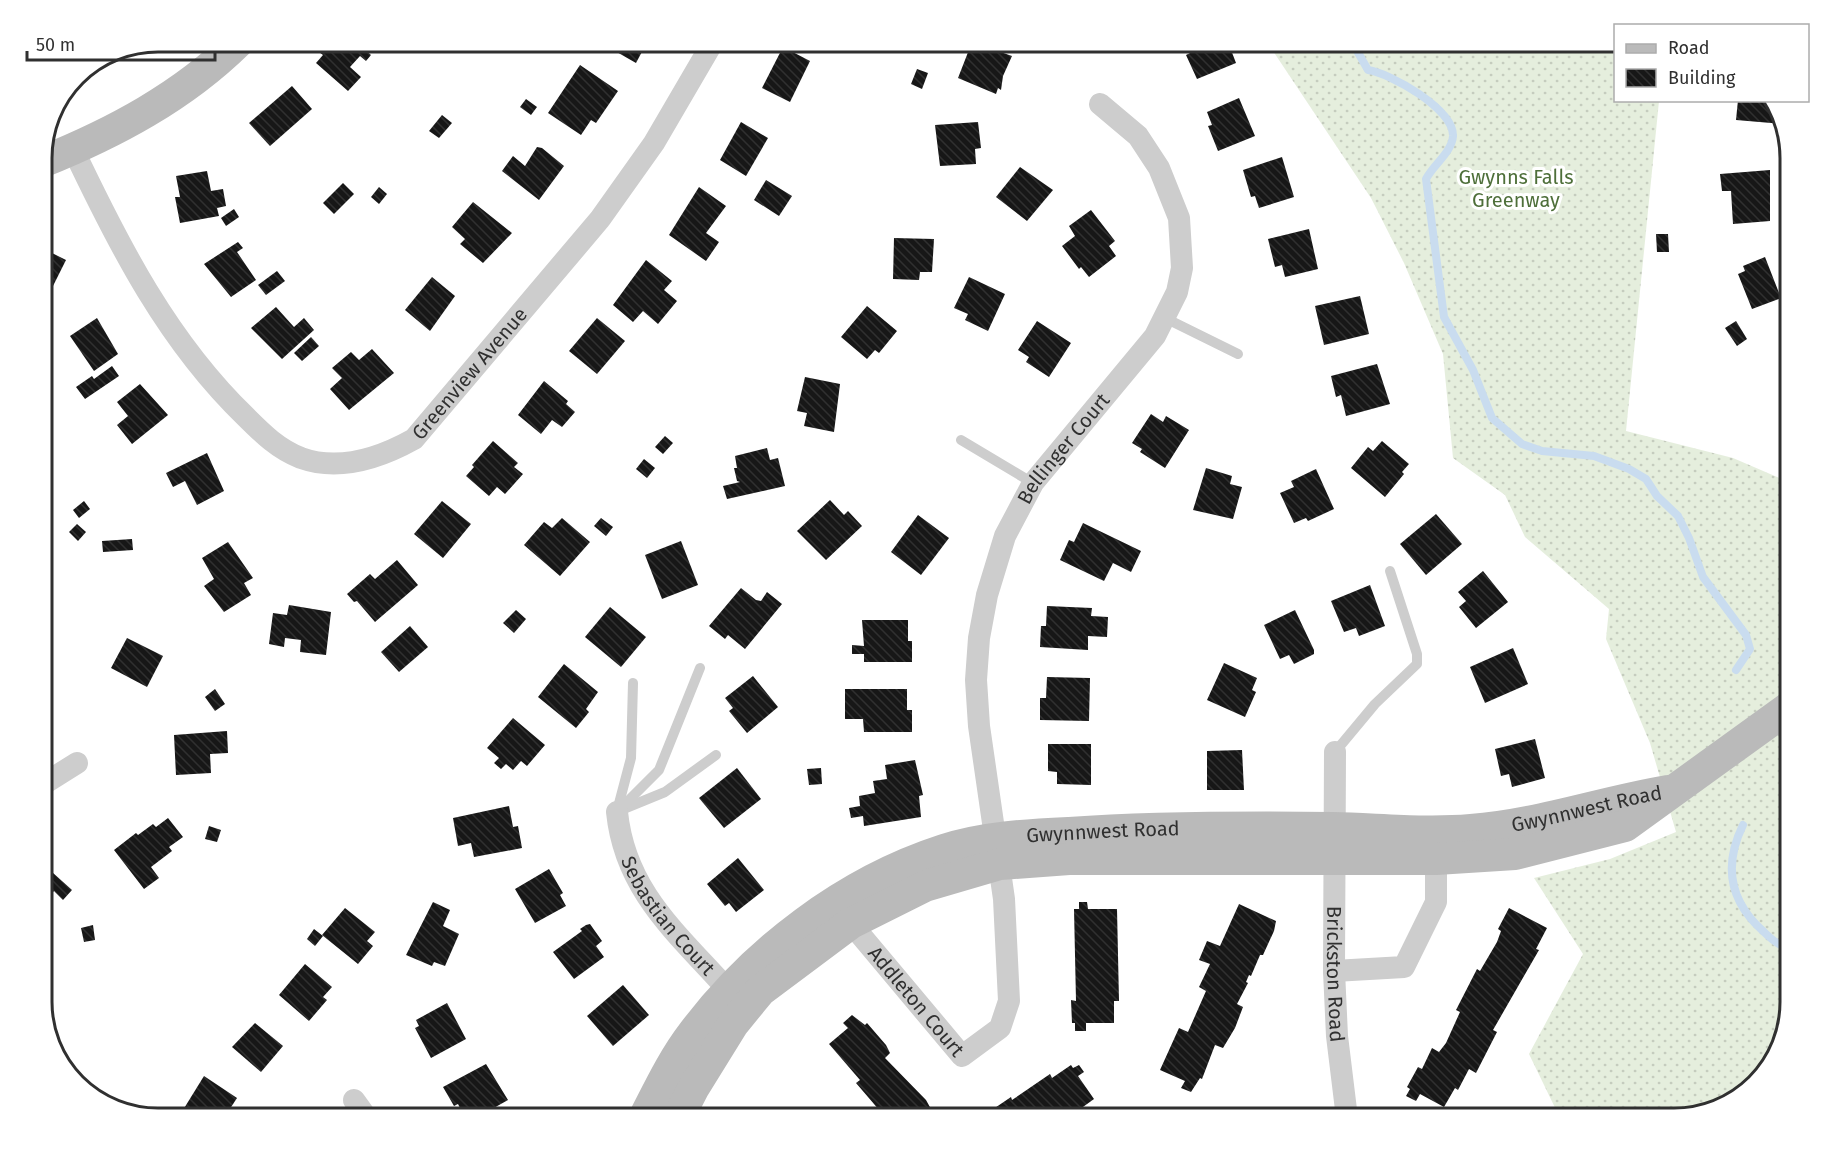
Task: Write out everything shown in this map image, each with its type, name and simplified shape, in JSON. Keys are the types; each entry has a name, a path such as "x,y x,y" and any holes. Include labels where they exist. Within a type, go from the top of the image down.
{"street":[{"path":"53,157 141,116 214,65 228,52"},
{"name":"Greenview Avenue","path":"73,149 114,234 142,285 177,336 228,399 274,444 302,458 333,464 363,461 388,453 414,439 600,219 654,144 707,52"},
{"name":"Bellinger Court","path":"999,851 979,726 976,680 979,638 987,595 1005,536 1033,483 1139,358 1165,318 1177,292 1182,268 1179,218 1159,168 1138,136 1100,104"},
{"name":"Gwynnwest Road","path":"650,1108 691,1036 738,998 781,942 842,913 898,867 946,850 999,851 1069,859 1158,857 1335,860 1436,845 1472,830 1560,816 1614,800 1674,790 1780,714"},
{"name":"Brickston Road","path":"1335,752 1334,970 1337,1036 1346,1108"},
{"path":"53,777 77,763"},
{"name":"Sebastian Court","path":"617,812 620,838 631,870 653,907 738,998"},
{"name":"Gwynnwest Road","path":"999,851 1127,829 1335,828 1436,845"},
{"path":"1334,970 1404,967 1436,902 1436,845"},
{"name":"Addleton Court","path":"842,913 962,1056 1000,1028 1006,1016 1009,1001 999,851"},
{"name":"Gwynnwest Road","path":"683,1108 733,1024 738,998"}],"lane":[{"path":"1165,318 1238,354"},
{"path":"961,440 1033,483"},
{"path":"1335,752 1375,704 1417,664 1417,654 1390,571"},
{"path":"617,812 659,770 700,668"},
{"path":"617,812 631,758 633,683"},
{"path":"617,812 665,792 716,755"}],"green space":[{"name":"Gwynns Falls Greenway","path":"1274,52 1614,52 1614,102 1659,102 1626,431 1733,458 1780,478 1780,1009 1770,1049 1754,1072 1734,1090 1702,1104 1675,1108 1555,1108 1529,1054 1583,954 1534,878 1610,859 1676,832 1650,743 1606,639 1609,609 1525,537 1505,495 1453,458 1443,354 1404,263 1371,198"}],"building":[{"path":"319,52 368,52 371,55 366,61 360,56 350,67 361,77 348,91 316,63 323,55"},
{"path":"617,52 642,52 636,63"},
{"path":"780,52 793,52 810,61 790,102 762,88"},
{"path":"968,52 1001,52 1012,56 1003,76 1001,90 998,88 996,94 958,78"},
{"path":"1192,52 1232,52 1236,63 1197,79 1186,55"},
{"path":"580,65 618,91 596,123 591,120 581,135 548,113"},
{"path":"917,69 928,73 922,89 911,84"},
{"path":"292,86 312,109 270,146 249,123"},
{"path":"1239,98 1255,136 1218,151 1208,126 1212,125 1207,112"},
{"path":"526,99 537,107 531,115 520,107"},
{"path":"1738,102 1764,102 1774,123 1736,120"},
{"path":"442,115 452,123 439,138 429,131"},
{"path":"741,122 768,138 746,176 720,160"},
{"path":"978,122 981,148 975,149 976,164 940,166 935,125"},
{"path":"537,147 542,148 564,166 539,200 502,171 513,156 525,166"},
{"path":"1282,157 1294,197 1259,208 1255,196 1251,197 1243,170"},
{"path":"1020,167 1053,190 1027,221 996,197"},
{"path":"1770,170 1770,221 1733,224 1731,191 1722,191 1720,174"},
{"path":"207,171 211,191 223,189 226,206 217,208 219,216 180,223 175,197 180,197 176,176"},
{"path":"766,180 792,196 779,216 754,200"},
{"path":"343,183 354,194 334,214 323,203"},
{"path":"379,187 387,194 379,204 371,197"},
{"path":"699,187 726,206 706,233 719,242 706,261 669,235"},
{"path":"473,202 512,233 483,263 460,244 465,239 452,227"},
{"path":"234,209 239,217 226,226 221,218"},
{"path":"1091,210 1115,241 1109,246 1116,256 1089,277 1081,267 1079,269 1062,246 1075,236 1069,226"},
{"path":"1309,229 1318,269 1285,277 1282,265 1275,267 1268,239"},
{"path":"1656,234 1668,234 1669,252 1657,252"},
{"path":"894,238 934,239 932,272 920,272 919,280 893,279"},
{"path":"238,242 243,248 237,252 256,280 231,297 204,264"},
{"path":"53,254 66,260 53,286"},
{"path":"1765,257 1780,298 1752,309 1738,274 1745,271 1743,266"},
{"path":"646,260 672,281 664,290 677,301 658,324 643,311 633,322 613,305"},
{"path":"277,271 285,281 266,295 258,285"},
{"path":"432,277 455,296 430,331 405,310"},
{"path":"969,277 1005,294 988,331 965,320 968,314 954,308"},
{"path":"1360,296 1369,334 1324,345 1315,306"},
{"path":"867,306 897,331 879,353 875,350 867,359 841,337"},
{"path":"276,307 294,327 304,318 314,330 282,359 251,328"},
{"path":"97,318 118,354 94,371 70,336"},
{"path":"597,318 625,341 597,374 569,351"},
{"path":"1037,321 1071,343 1049,377 1026,362 1029,357 1018,350"},
{"path":"1736,321 1747,339 1737,346 1725,328"},
{"path":"311,337 319,346 302,361 294,353"},
{"path":"372,349 394,373 349,410 330,389 342,378 332,368 351,352 359,360"},
{"path":"1377,364 1390,404 1346,416 1341,395 1336,397 1331,376"},
{"path":"112,366 119,376 85,399 76,387 92,376 94,379"},
{"path":"805,377 840,384 834,432 804,426 807,413 797,411"},
{"path":"544,381 568,401 566,404 575,412 562,427 552,420 541,434 518,415"},
{"path":"140,384 168,415 132,444 117,425 128,416 117,402"},
{"path":"1151,414 1163,422 1166,416 1189,430 1165,468 1140,452 1142,449 1132,443"},
{"path":"665,436 673,443 663,454 655,447"},
{"path":"493,441 518,463 514,467 523,474 505,494 497,487 489,496 466,476 474,467 472,465"},
{"path":"1382,441 1409,464 1402,472 1404,474 1385,497 1351,468 1368,447 1373,451"},
{"path":"767,448 770,460 778,458 785,486 727,499 723,486 740,482 737,481 734,468 737,468 735,456"},
{"path":"207,453 224,491 197,505 185,481 173,487 166,473"},
{"path":"644,459 655,468 647,478 636,469"},
{"path":"1206,468 1232,476 1230,484 1242,487 1233,519 1193,510"},
{"path":"1316,469 1334,509 1308,521 1306,518 1294,523 1280,493 1294,487 1291,481"},
{"path":"830,500 844,515 848,511 862,526 826,560 797,531"},
{"path":"84,501 90,509 79,518 73,510"},
{"path":"442,501 471,524 443,558 414,534"},
{"path":"1436,514 1462,544 1426,575 1400,544"},
{"path":"918,515 949,538 921,575 891,552"},
{"path":"562,518 590,542 560,576 524,545 544,522 552,528"},
{"path":"601,518 613,527 606,536 594,526"},
{"path":"1083,523 1141,551 1131,572 1113,563 1104,581 1060,560 1069,540 1074,542"},
{"path":"77,524 86,532 78,541 69,532"},
{"path":"132,539 133,550 103,552 102,541"},
{"path":"681,541 698,585 662,599 645,555"},
{"path":"228,542 253,578 244,583 251,595 224,612 204,586 214,579 202,558"},
{"path":"397,560 418,585 375,622 357,601 354,602 347,594 370,574 375,579"},
{"path":"1483,571 1508,602 1476,628 1459,607 1466,601 1458,592"},
{"path":"1370,585 1385,626 1359,636 1356,628 1344,632 1331,601"},
{"path":"741,588 756,600 761,601 767,592 782,604 745,649 728,635 725,639 709,626"},
{"path":"289,605 331,612 326,655 300,652 301,640 285,638 284,647 269,644 273,613 287,615"},
{"path":"1047,606 1092,608 1091,616 1108,617 1107,637 1088,636 1088,650 1040,647 1041,626 1046,626"},
{"path":"610,607 646,637 621,667 585,637"},
{"path":"516,610 526,619 514,633 503,623"},
{"path":"1295,610 1314,654 1294,664 1289,655 1280,659 1264,625"},
{"path":"862,620 908,620 908,641 912,641 912,662 864,662 864,654 852,654 852,645 864,646"},
{"path":"410,626 428,647 399,672 381,652"},
{"path":"127,638 163,656 147,687 111,668"},
{"path":"1513,648 1528,684 1485,703 1470,667"},
{"path":"1224,663 1257,678 1252,690 1256,692 1245,717 1207,700"},
{"path":"564,664 598,692 586,709 589,712 576,728 538,697"},
{"path":"753,676 778,707 747,733 729,711 733,708 725,698"},
{"path":"1047,677 1090,678 1089,721 1040,720 1040,698 1046,698"},
{"path":"215,689 225,704 215,711 205,697"},
{"path":"845,689 907,689 907,710 912,710 912,732 864,732 863,719 845,719"},
{"path":"513,718 545,745 527,766 521,761 513,770 506,764 501,769 494,763 499,758 487,748"},
{"path":"227,731 228,753 210,754 211,773 176,775 174,735"},
{"path":"1535,739 1545,778 1512,787 1509,774 1501,776 1495,749"},
{"path":"1048,744 1091,744 1091,785 1057,784 1057,772 1048,771"},
{"path":"1242,750 1244,790 1207,790 1207,751"},
{"path":"915,760 923,795 919,796 921,817 864,826 863,816 851,818 849,808 860,806 859,796 875,793 873,781 887,779 885,765"},
{"path":"737,768 761,799 724,828 699,798"},
{"path":"821,768 822,784 809,785 807,769"},
{"path":"509,806 513,827 518,826 522,848 474,857 471,843 458,846 453,818"},
{"path":"168,818 183,837 169,847 172,851 151,867 159,878 144,889 114,850 136,833 138,835 153,824 156,827"},
{"path":"209,826 221,830 217,842 205,839"},
{"path":"738,858 764,890 736,912 729,903 725,906 707,884"},
{"path":"549,869 563,893 560,895 566,906 535,923 515,889"},
{"path":"53,873 72,890 63,900 54,891"},
{"path":"433,902 450,910 443,926 459,934 445,966 434,962 432,966 406,955"},
{"path":"1079,902 1087,902 1088,909 1117,909 1119,1001 1114,1001 1114,1023 1086,1023 1086,1031 1075,1031 1075,1023 1072,1023 1071,1000 1076,1001 1074,909 1079,909"},
{"path":"1239,904 1276,921 1274,931 1263,955 1260,955 1251,976 1249,975 1246,982 1248,983 1237,1004 1243,1007 1235,1028 1223,1048 1215,1045 1202,1079 1200,1078 1191,1092 1181,1088 1185,1081 1160,1070 1179,1028 1188,1032 1206,991 1199,987 1210,964 1199,960 1207,941 1220,946"},
{"path":"345,908 375,932 367,941 373,946 358,964 322,935"},
{"path":"1509,908 1547,928 1536,949 1539,950 1493,1030 1497,1032 1476,1073 1469,1069 1458,1090 1455,1088 1444,1107 1420,1094 1416,1101 1406,1096 1410,1089 1407,1087 1418,1067 1422,1069 1432,1048 1439,1052 1446,1043 1460,1012 1456,1010 1477,969 1480,971 1497,942 1501,931 1498,929"},
{"path":"590,924 602,941 596,946 604,957 574,979 553,952 582,931 580,929"},
{"path":"93,925 95,940 84,942 81,928"},
{"path":"314,929 323,936 315,946 307,939"},
{"path":"305,964 332,987 323,997 327,1000 309,1021 279,995"},
{"path":"623,985 649,1015 613,1046 587,1016"},
{"path":"447,1003 466,1039 431,1058 415,1028 419,1026 416,1020"},
{"path":"852,1015 865,1025 867,1023 886,1045 890,1053 885,1058 926,1100 930,1108 877,1108 856,1083 860,1080 829,1044 848,1028 843,1023"},
{"path":"255,1023 283,1046 261,1072 232,1047"},
{"path":"486,1064 508,1100 494,1108 460,1108 458,1104 454,1106 443,1087"},
{"path":"1071,1065 1073,1068 1079,1065 1084,1072 1078,1076 1094,1099 1082,1108 995,1108 1011,1097 1012,1100 1050,1074 1052,1078"},
{"path":"204,1076 237,1098 230,1108 184,1108"}],"waterway":[{"path":"1358,52 1368,70 1391,78 1419,94 1432,104 1451,126 1452,142 1426,179 1444,317 1473,370 1492,418 1522,444 1542,451 1594,456 1629,469 1646,479 1657,496 1678,516 1689,538 1703,577 1746,635 1750,649 1736,670"},
{"path":"1743,825 1733,855 1733,883 1737,896 1753,920 1780,945"}]}
